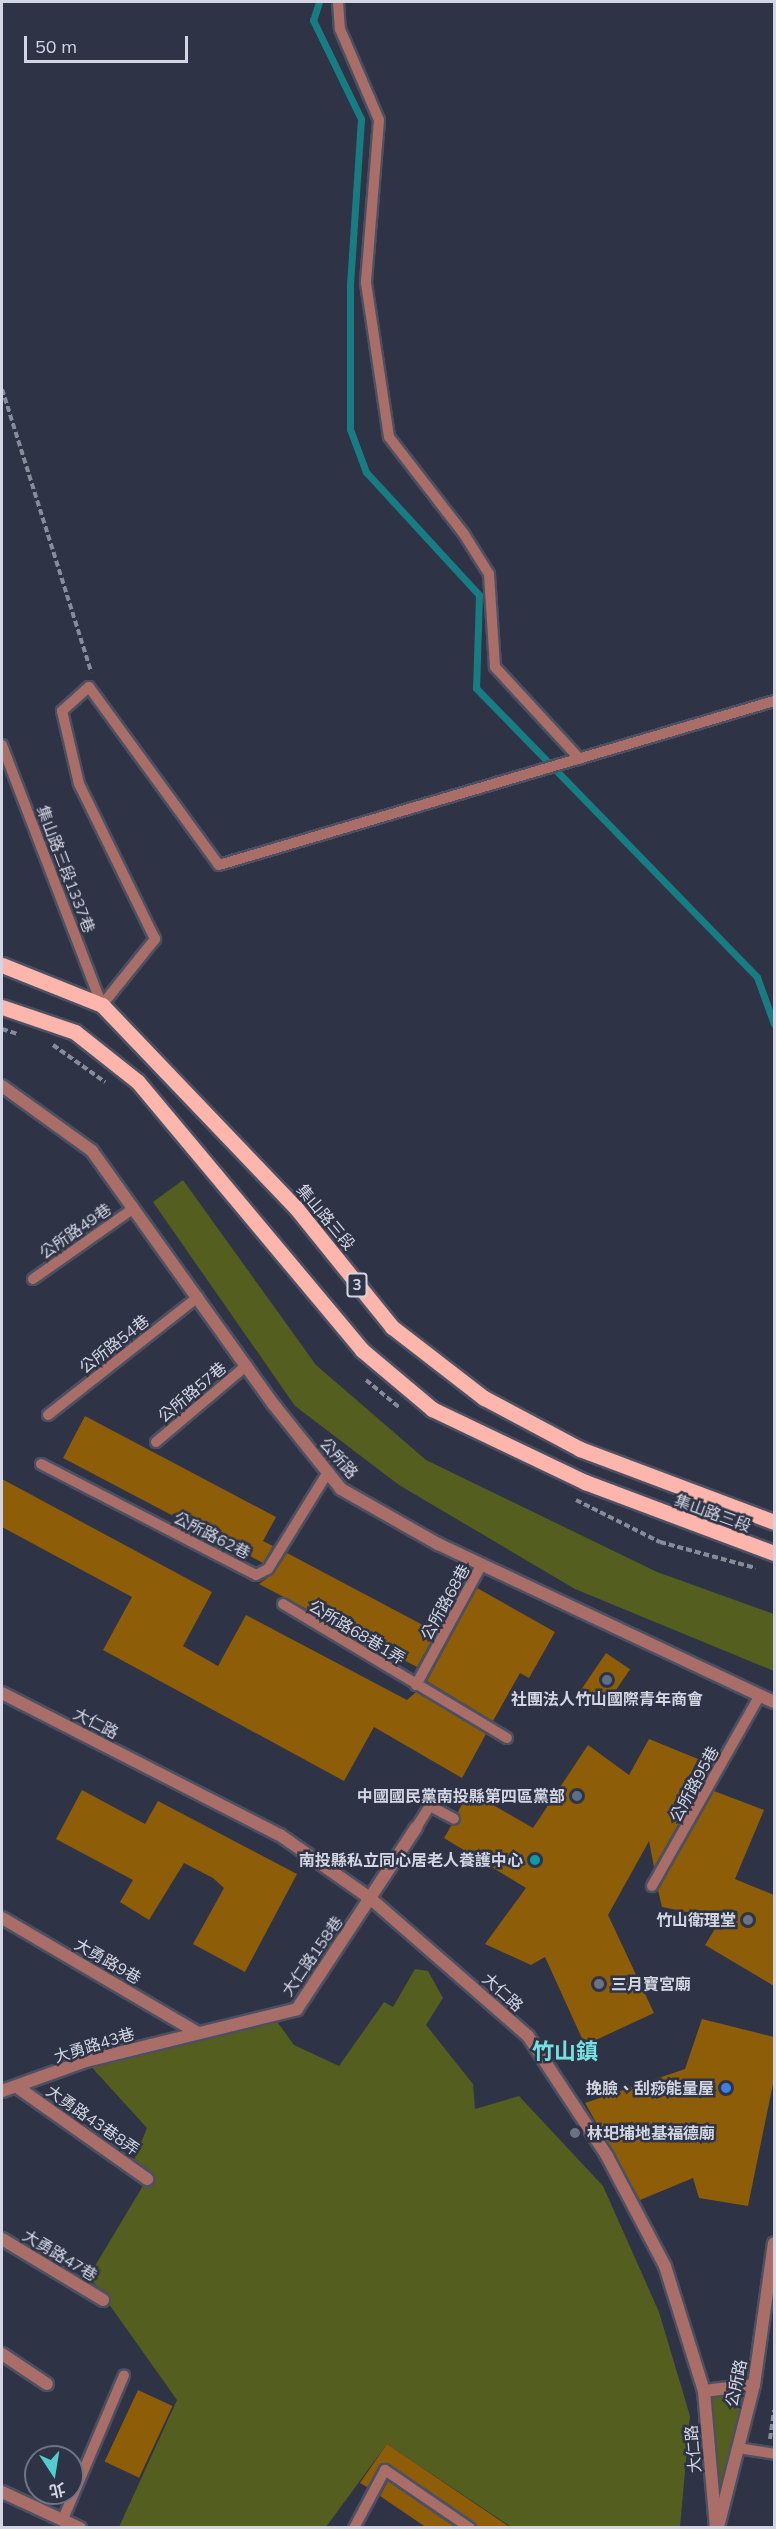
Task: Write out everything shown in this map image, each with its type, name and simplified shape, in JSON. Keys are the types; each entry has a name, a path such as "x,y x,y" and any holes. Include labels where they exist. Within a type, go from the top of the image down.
{"main road":[{"name":"集山路三段","path":"2,965 102,1005 296,1208 392,1328 484,1398 580,1449 774,1522"},
{"name":"集山路三段","path":"2,1007 75,1032 138,1082 362,1350 432,1409 585,1482 774,1553"}],"street":[{"name":"公所路","path":"2,1086 92,1150 247,1365 341,1489 482,1564 774,1702"},
{"name":"大仁路","path":"2,1693 280,1834 371,1899 528,2036 607,2156 665,2266 704,2391 717,2528"},
{"name":"大仁路158巷","path":"198,2033 297,2009 416,1828"},
{"name":"大勇路9巷","path":"2,1918 198,2033"},
{"name":"大勇路43巷","path":"2,2091 20,2089 86,2061 198,2033"},
{"name":"大勇路43巷8弄","path":"20,2089 147,2179"},
{"name":"大勇路47巷","path":"2,2239 103,2300"},
{"name":"公所路","path":"717,2528 754,2385 770,2310 774,2243"},
{"path":"2,2354 47,2384"},
{"path":"704,2391 754,2385"},
{"path":"2,2492 80,2528"}],"lane":[{"path":"338,2 340,29 378,120 366,283 389,437 464,534 489,574 495,667 580,759"},
{"path":"102,1005 155,939 79,784 62,711 89,687 219,865 774,701"},
{"name":"集山路三段1337巷","path":"2,745 102,1005"},
{"name":"公所路49巷","path":"33,1279 134,1208"},
{"name":"公所路54巷","path":"48,1415 198,1297"},
{"name":"公所路57巷","path":"156,1442 247,1365"},
{"name":"公所路62巷","path":"42,1464 256,1575 268,1569 328,1472"},
{"name":"公所路68巷","path":"416,1685 482,1564"},
{"name":"公所路68巷1弄","path":"283,1604 507,1738"},
{"name":"公所路95巷","path":"652,1886 759,1695"},
{"path":"416,1828 430,1806 454,1819"},
{"path":"63,2519 124,2375"},
{"path":"738,2448 771,2454"},
{"path":"354,2528 385,2470 470,2528"}],"path":[{"path":"2,389 95,681"},
{"path":"771,2454 774,2410"}],"green space":[{"path":"183,1180 316,1365 426,1460 657,1572 774,1614 774,1671 575,1589 399,1485 295,1406 153,1202"},
{"path":"415,1969 428,1971 443,1998 426,2025 473,2084 475,2109 519,2096 603,2186 659,2312 690,2416 680,2527 511,2527 387,2444 326,2527 119,2527 177,2400 89,2276 147,2179 134,2160 147,2128 86,2061 276,2020 294,2045 339,2066 384,2002 393,2007"},
{"path":"754,2385 723,2509 704,2391"}],"building":[{"path":"85,1416 276,1517 263,1541 273,1546 263,1563 63,1458"},
{"path":"2,1479 212,1592 183,1646 218,1666 246,1615 407,1700 416,1692 486,1734 462,1778 374,1727 344,1781 103,1650 132,1597 2,1527"},
{"path":"287,1553 436,1632 417,1667 259,1584 274,1573"},
{"path":"477,1588 555,1632 529,1678 520,1673 493,1721 427,1681"},
{"name":"社團法人竹山國際青年商會","path":"606,1653 630,1669 603,1710 579,1694"},
{"path":"649,1739 698,1759 687,1781 700,1786 654,1867 649,1841 608,1915 654,2013 585,2045 545,1957 531,1965 485,1944 526,1888 444,1838 451,1826 460,1823 458,1812 469,1791 533,1828 588,1745 629,1775"},
{"path":"82,1790 145,1824 158,1801 297,1874 245,1972 193,1944 224,1888 213,1878 184,1863 149,1920 120,1902 133,1880 56,1839"},
{"path":"714,1791 764,1810 735,1879 774,1895 774,1986 705,1945 721,1919 662,1907 658,1890"},
{"path":"702,2019 774,2037 774,2079 748,2206 699,2198 693,2178 640,2200 585,2103 685,2069"},
{"path":"138,2390 172,2406 139,2478 105,2462"},
{"path":"387,2444 511,2528 477,2528 386,2463 367,2487 360,2483"},
{"path":"388,2481 456,2528 427,2528 380,2496"}],"waterway":[{"path":"319,2 313,20 361,119 350,286 350,429 366,472 479,595 476,688 757,977 774,1024"}],"place":[{"name":"社團法人竹山國際青年商會","path":"607,1680"},
{"name":"中國國民黨南投縣第四區黨部","path":"577,1796"},
{"name":"南投縣私立同心居老人養護中心","path":"535,1860"},
{"name":"竹山衛理堂","path":"748,1920"},
{"name":"三月寶宮廟","path":"599,1984"},
{"name":"挽臉、刮痧能量屋","path":"726,2088"},
{"name":"林圯埔地基福德廟","path":"575,2133"}],"district":[{"name":"竹山鎮","path":"565,2052"}]}
